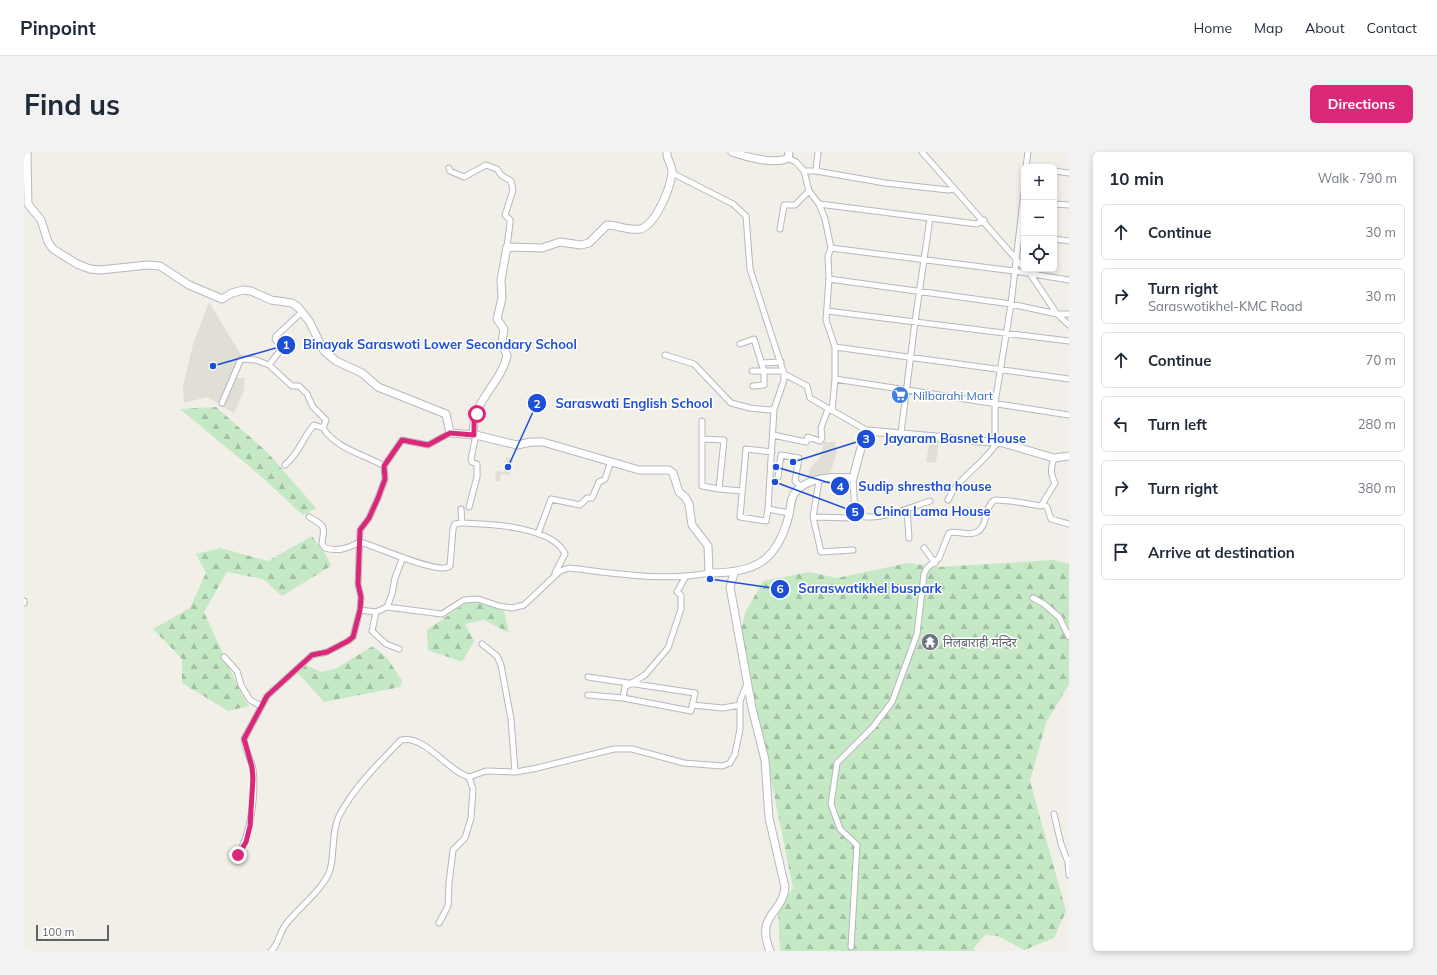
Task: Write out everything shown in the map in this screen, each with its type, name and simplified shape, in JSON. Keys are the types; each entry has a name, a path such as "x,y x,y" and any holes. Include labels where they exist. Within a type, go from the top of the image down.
{"street":[{"path":"27,152 25,172 26,205 40,220 48,242 53,249 90,270 148,265 160,266 179,280 215,298 222,299 232,293 243,290 251,291 271,300 292,303 309,321 324,351 336,361 362,373 378,387 446,414 450,433"},
{"path":"507,247 542,248 560,242 581,245 589,243 607,224 633,229 646,226 655,217 664,202 672,173 667,152"},
{"path":"732,152 752,159 759,158 779,161 788,155 796,162 804,171 809,191 819,204 825,219 831,248 828,256 829,279 826,320 835,347 835,379 830,410 821,428 822,438 820,441 808,437 806,442 773,435"},
{"path":"816,171 818,152"},
{"path":"918,152 922,152 954,189 984,220 1021,264"},
{"path":"1026,164 1028,152"},
{"path":"449,168 450,172 464,178 486,165 491,166 511,181 513,190 505,215 510,220 510,223 501,280 502,298 497,319 504,329 502,342 507,356 504,366 490,387 474,419 475,435 472,462 477,464 477,477 469,507"},
{"path":"804,171 816,171 885,183 948,190 954,189"},
{"path":"1057,171 1069,173"},
{"path":"672,173 733,204 746,216 750,269 755,288 765,311 781,362 784,380 774,409 772,453 766,521 740,517 746,449 772,453 781,455 801,458 795,481 801,487"},
{"path":"780,230 784,205 795,205 809,191"},
{"path":"819,204 977,224 984,220"},
{"path":"1057,204 1069,205"},
{"path":"901,434 914,322 920,291 930,218"},
{"path":"948,500 955,486 990,453 996,444 995,403 1011,304 1014,271 1022,236"},
{"path":"1057,239 1069,241"},
{"path":"831,248 1014,271 1069,280"},
{"path":"1030,274 1057,314 1069,325"},
{"path":"829,279 1011,304 1057,314 1069,314"},
{"path":"827,311 1069,341"},
{"path":"269,365 282,348 276,339 276,336 302,312"},
{"path":"740,344 754,339 764,371 764,386 753,386"},
{"path":"835,347 1069,379"},
{"path":"665,355 694,364 731,403 750,408 774,409"},
{"path":"222,403 241,359 256,360 269,365 292,386 299,386 307,394 313,407 326,420 323,428"},
{"path":"761,363 781,362"},
{"path":"752,371 783,373 807,386 810,398 868,431 996,444 1003,443 1054,458 1069,456"},
{"path":"835,379 1069,415"},
{"path":"702,421 702,486 742,491"},
{"path":"285,464 300,449 308,431 314,425 323,428 340,444 384,466"},
{"path":"868,431 865,433 853,478 855,514 874,518 930,501"},
{"path":"238,855 246,842 250,826 253,778 252,767 244,739 259,714 261,706 267,696 312,655 327,652 348,641 356,631 361,597 358,584 360,530 369,518 385,479 384,466 402,440 428,445 450,433 475,435 517,445 531,442 543,442 610,464 638,470 669,470 673,473 679,492 685,497 689,504 692,525 708,546 709,573"},
{"path":"702,439 724,440 719,489"},
{"path":"778,477 781,455"},
{"path":"851,947 857,845 840,829 831,804 836,763 873,727 892,702 916,634 924,574 939,558 949,534 971,534 978,531 983,524 988,508 995,500 1011,501 1036,506 1043,504 1055,483 1052,478 1051,470 1054,458"},
{"path":"538,534 551,499 580,505 587,498 592,498 599,482 605,479 610,464"},
{"path":"360,610 376,612 387,607 442,614 464,600 478,599 499,606 512,608 524,605 560,571 568,568 639,576 686,576 709,573 734,573 758,566 778,543 785,530 791,499 801,487 822,478 853,478"},
{"path":"818,481 813,517 821,552 853,550"},
{"path":"1043,504 1047,507 1051,519 1069,524"},
{"path":"462,509 462,523"},
{"path":"768,509 789,513"},
{"path":"907,509 909,538"},
{"path":"309,517 323,527 325,532 322,544 325,548 338,550 346,549 360,542 436,567 448,568 450,566 453,526 462,523 501,524 546,536 563,550 565,554 555,576"},
{"path":"813,517 853,518"},
{"path":"924,548 935,563"},
{"path":"387,607 392,594 395,578 404,557"},
{"path":"734,573 730,587 752,708 766,760 769,818 785,887 784,895 767,920 766,934 770,951"},
{"path":"623,698 625,687 645,674 668,648 682,609 681,595 677,592 686,576"},
{"path":"1033,598 1044,604 1059,617 1069,637"},
{"path":"376,612 372,631 386,644 399,649"},
{"path":"482,644 497,656 503,672 511,719 514,772"},
{"path":"224,657 237,671 241,685 250,700 261,706"},
{"path":"588,677 634,682 695,693 691,711 623,698 588,695"},
{"path":"469,777 486,771 514,772 556,764 614,749 632,749 684,763 722,766 730,763 735,754 740,729 740,705 743,692 748,684"},
{"path":"692,705 722,708 740,705"},
{"path":"271,951 275,947 285,926 325,880 330,870 333,838 339,817 368,774 401,740 408,739 433,751 458,771 469,777 473,789 472,818 465,838 453,850 448,883 448,906 439,923"},
{"path":"1054,814 1061,844 1068,862 1069,875"}],"shaded area":[{"path":"209,302 241,355 237,378 245,378 244,391 234,413 207,397 184,403 183,386 193,344"},
{"path":"930,438 939,439 936,463 926,462"},
{"path":"824,442 835,442 837,452 830,474 808,480 810,469 821,456"},
{"path":"506,457 513,459 510,475 501,474 500,481 495,481 496,471 504,472"}],"green space":[{"path":"216,407 267,452 316,508 303,515 256,472 180,409"},
{"path":"312,536 326,555 331,566 282,596 263,579 227,572 204,612 241,693 249,706 228,711 182,683 182,659 153,629 190,608 206,573 196,554 221,548 268,561"},
{"path":"1054,560 1069,564 1069,684 1046,723 1030,781 1066,911 1054,938 1024,950 998,936 985,935 973,949 976,951 780,951 778,909 793,888 741,632 745,613 763,581 809,572 837,578 908,563 937,567"},
{"path":"478,602 504,611 509,633 484,620 465,624 474,641 462,662 428,650 427,630 466,603"},
{"path":"373,646 388,659 402,681 400,687 324,702 298,673 306,665 321,672 335,669"}],"place":[{"name":"Binayak Saraswoti Lower Secondary School","path":"213,366"},
{"name":"Nilbarahi Mart","path":"900,395"},
{"name":"Jayaram Basnet House","path":"793,462"},
{"name":"Saraswati English School","path":"508,467"},
{"name":"Sudip shrestha house","path":"776,467"},
{"name":"China Lama House","path":"775,482"},
{"name":"Saraswatikhel buspark","path":"710,579"},
{"name":"निलबाराही मन्दिर","path":"930,642"}],"route":[{"path":"238,855 246,842 250,826 253,778 252,767 244,744 244,739 259,714 261,706 267,696 312,655 327,652 353,637 356,631 361,597 358,584 360,530 369,518 378,498 385,479 384,466 402,440 428,445 450,433 474,435 474,419 477,414"}]}
